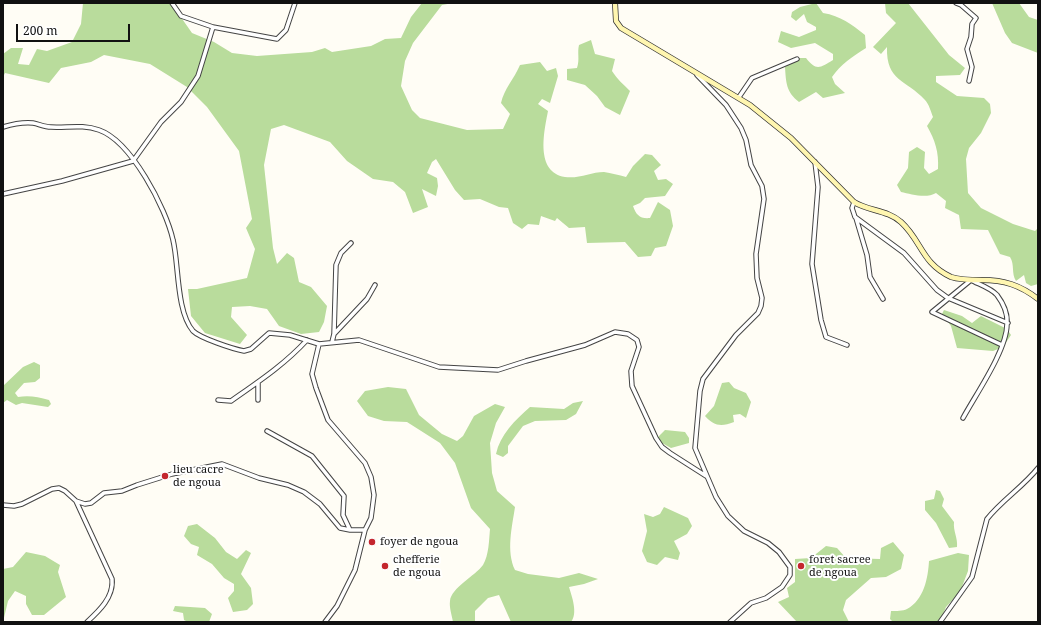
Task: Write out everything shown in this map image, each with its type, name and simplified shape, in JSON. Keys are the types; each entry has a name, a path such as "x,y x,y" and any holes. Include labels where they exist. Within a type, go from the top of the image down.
{"main road":[{"path":"615,3 616,21 621,28 739,97 777,126 815,160 854,202 865,208 894,216 905,226 933,266 953,278 995,280 1011,283 1026,289 1038,298"}],"street":[{"path":"172,3 181,16 213,27 277,38 286,30 295,3"},
{"path":"956,3 961,5 976,18 972,24 971,38 967,49 972,67 969,81"},
{"path":"3,194 62,181 133,161 161,122 181,102 198,76 213,27"},
{"path":"739,97 752,78 796,58"},
{"path":"693,71 733,113 746,140 751,165 762,186 764,199 756,254 757,278 762,298 761,306 758,313 736,335 706,373 700,391 695,442 706,476 716,497 736,524 768,543 779,552 790,567 790,575 782,587 766,598 751,603 730,622"},
{"path":"3,127 27,123 48,127 76,126 93,128 108,135 133,161 152,187 169,224 176,252 180,295 193,330 200,335 244,351 251,349 269,333 290,335 319,344 359,340 439,367 498,370 585,345 616,332 628,334 637,340 639,347 631,371 632,386 656,438 662,447 706,476"},
{"path":"815,160 818,187 812,264 821,320 826,337 847,345"},
{"path":"854,202 852,208 867,255 870,277 883,299"},
{"path":"855,217 904,253 937,290 948,298 1008,323"},
{"path":"332,342 334,334 336,265 341,253 351,244"},
{"path":"963,418 1002,345 1008,323 1004,305 996,294 970,280 932,312 1002,345"},
{"path":"334,334 367,299 375,285"},
{"path":"218,400 231,401 250,386 258,383 283,364 307,340"},
{"path":"319,344 312,374 321,403 331,426 365,463 372,484 372,512 365,530 355,570 337,606 325,622"},
{"path":"258,383 258,400"},
{"path":"267,431 305,451 320,465 344,496 343,515 350,530"},
{"path":"76,501 85,504 91,503 104,493 122,491 172,474 222,464 259,478 288,485 304,492 320,504 340,528 365,530"},
{"path":"940,622 972,577 987,519 1031,478 1038,468"},
{"path":"3,505 18,505 52,489 59,488 65,491 76,501 112,579 113,585 106,601 87,622"}],"green space":[{"path":"83,3 171,3 192,33 214,42 232,53 257,56 312,52 325,48 332,52 371,46 385,39 401,38 411,17 422,3 453,3 442,5 413,43 405,61 401,86 412,110 420,118 467,130 503,129 510,114 501,103 504,93 520,65 540,62 547,71 556,68 558,76 550,103 542,99 538,104 548,111 544,150 545,159 549,168 555,174 565,177 575,177 604,172 626,177 633,166 645,154 652,155 661,165 654,171 658,180 666,179 673,184 665,196 645,198 640,203 633,206 639,216 644,218 650,218 658,202 670,210 673,226 666,246 655,248 651,256 638,257 625,242 587,243 585,227 569,228 557,218 555,221 541,216 539,225 528,224 522,229 513,223 508,208 499,207 480,199 464,200 455,190 436,159 432,162 427,173 437,178 438,186 436,196 422,189 428,207 413,213 405,192 393,182 373,179 347,161 330,142 284,125 271,129 264,165 273,248 277,264 287,253 294,258 299,282 311,287 327,306 324,322 319,332 301,334 279,326 267,309 250,306 232,307 231,317 247,335 240,344 205,333 191,316 188,289 197,289 247,278 255,249 246,228 252,219 239,151 207,107 187,87 150,64 104,55 91,62 61,68 49,83 5,73 3,77 3,54 11,48 23,48 18,64 29,65 37,49 47,51 72,42 81,24"},
{"path":"816,3 823,13 841,18 865,35 866,48 843,64 832,77 835,84 845,93 823,98 816,92 799,102 789,90 786,82 785,67 799,58 806,58 813,65 818,67 833,60 833,54 815,43 791,48 778,42 781,31 799,37 816,30 816,27 807,22 804,14 796,21 791,17 792,12 800,7"},
{"path":"885,3 908,3 949,55 965,68 960,75 936,76 936,82 957,96 984,98 990,104 991,113 981,133 969,148 966,159 968,193 981,208 1013,224 1035,231 1038,228 1038,284 1031,286 1026,283 1024,275 1016,281 1010,257 1000,254 988,230 961,229 959,215 945,208 946,201 936,193 928,196 914,195 901,192 897,185 908,168 909,152 917,147 925,152 924,168 929,174 938,169 938,157 934,141 927,126 933,117 928,104 918,93 898,79 894,74 890,67 887,47 881,54 873,47 896,23 886,13"},
{"path":"992,3 1019,3 1029,17 1038,20 1038,53 1012,43 1005,33"},
{"path":"591,40 595,54 615,59 612,71 630,91 620,115 605,107 597,96 585,85 567,80 567,69 577,68 579,45"},
{"path":"944,310 962,316 972,323 981,316 1007,329 1011,335 1003,347 993,351 957,348 951,326 942,314"},
{"path":"34,362 40,365 40,378 35,382 24,383 15,393 18,397 26,396 49,400 51,404 48,407 22,403 16,405 7,400 3,403 3,386 23,367"},
{"path":"729,382 734,388 746,393 751,402 746,418 740,414 733,415 734,422 725,425 718,425 705,416 714,406 722,383"},
{"path":"388,387 406,389 419,415 442,434 457,441 463,436 474,416 495,404 505,407 496,423 490,443 492,473 497,491 515,507 510,539 512,563 515,570 528,574 559,578 579,573 598,579 569,587 574,610 571,622 511,622 499,595 488,598 475,611 475,622 453,622 450,606 451,596 454,591 483,565 488,552 490,529 471,508 455,463 440,443 407,422 384,421 368,416 357,401 365,391"},
{"path":"583,401 576,414 566,420 535,421 523,426 508,446 508,453 503,457 496,454 505,434 519,417 530,407 564,409 573,403"},
{"path":"665,430 685,432 689,438 689,443 671,448 662,443 658,437"},
{"path":"936,490 940,491 944,499 942,506 954,522 957,547 949,548 936,523 925,510 925,501 934,499"},
{"path":"664,507 688,518 692,526 687,534 674,541 680,553 678,560 665,557 657,565 647,562 642,551 647,531 644,514 653,517 660,514"},
{"path":"197,524 215,538 226,552 237,559 246,550 251,553 241,574 251,588 253,604 247,610 233,612 228,598 234,591 234,584 224,578 212,564 197,555 199,547 191,544 184,536 188,526"},
{"path":"893,542 904,555 901,569 886,577 871,578 846,600 843,610 849,622 797,622 778,602 789,597 787,588 795,582 795,559 811,558 826,546 837,548 846,558 880,559 881,548"},
{"path":"26,552 45,556 60,565 58,572 66,597 44,615 32,615 26,604 26,596 15,591 8,601 3,622 3,569 13,567"},
{"path":"958,553 969,555 968,571 960,592 946,607 940,622 893,622 890,619 891,611 901,611 907,609 913,605 921,594 928,574 929,561"},
{"path":"175,606 205,608 212,614 209,622 188,622 184,620 183,613 173,611"}],"place":[{"name":"lieu cacre de ngoua","path":"165,476"},
{"name":"foyer de ngoua","path":"372,542"},
{"name":"chefferie de ngoua","path":"385,566"},
{"name":"foret sacree de ngoua","path":"801,566"}]}
